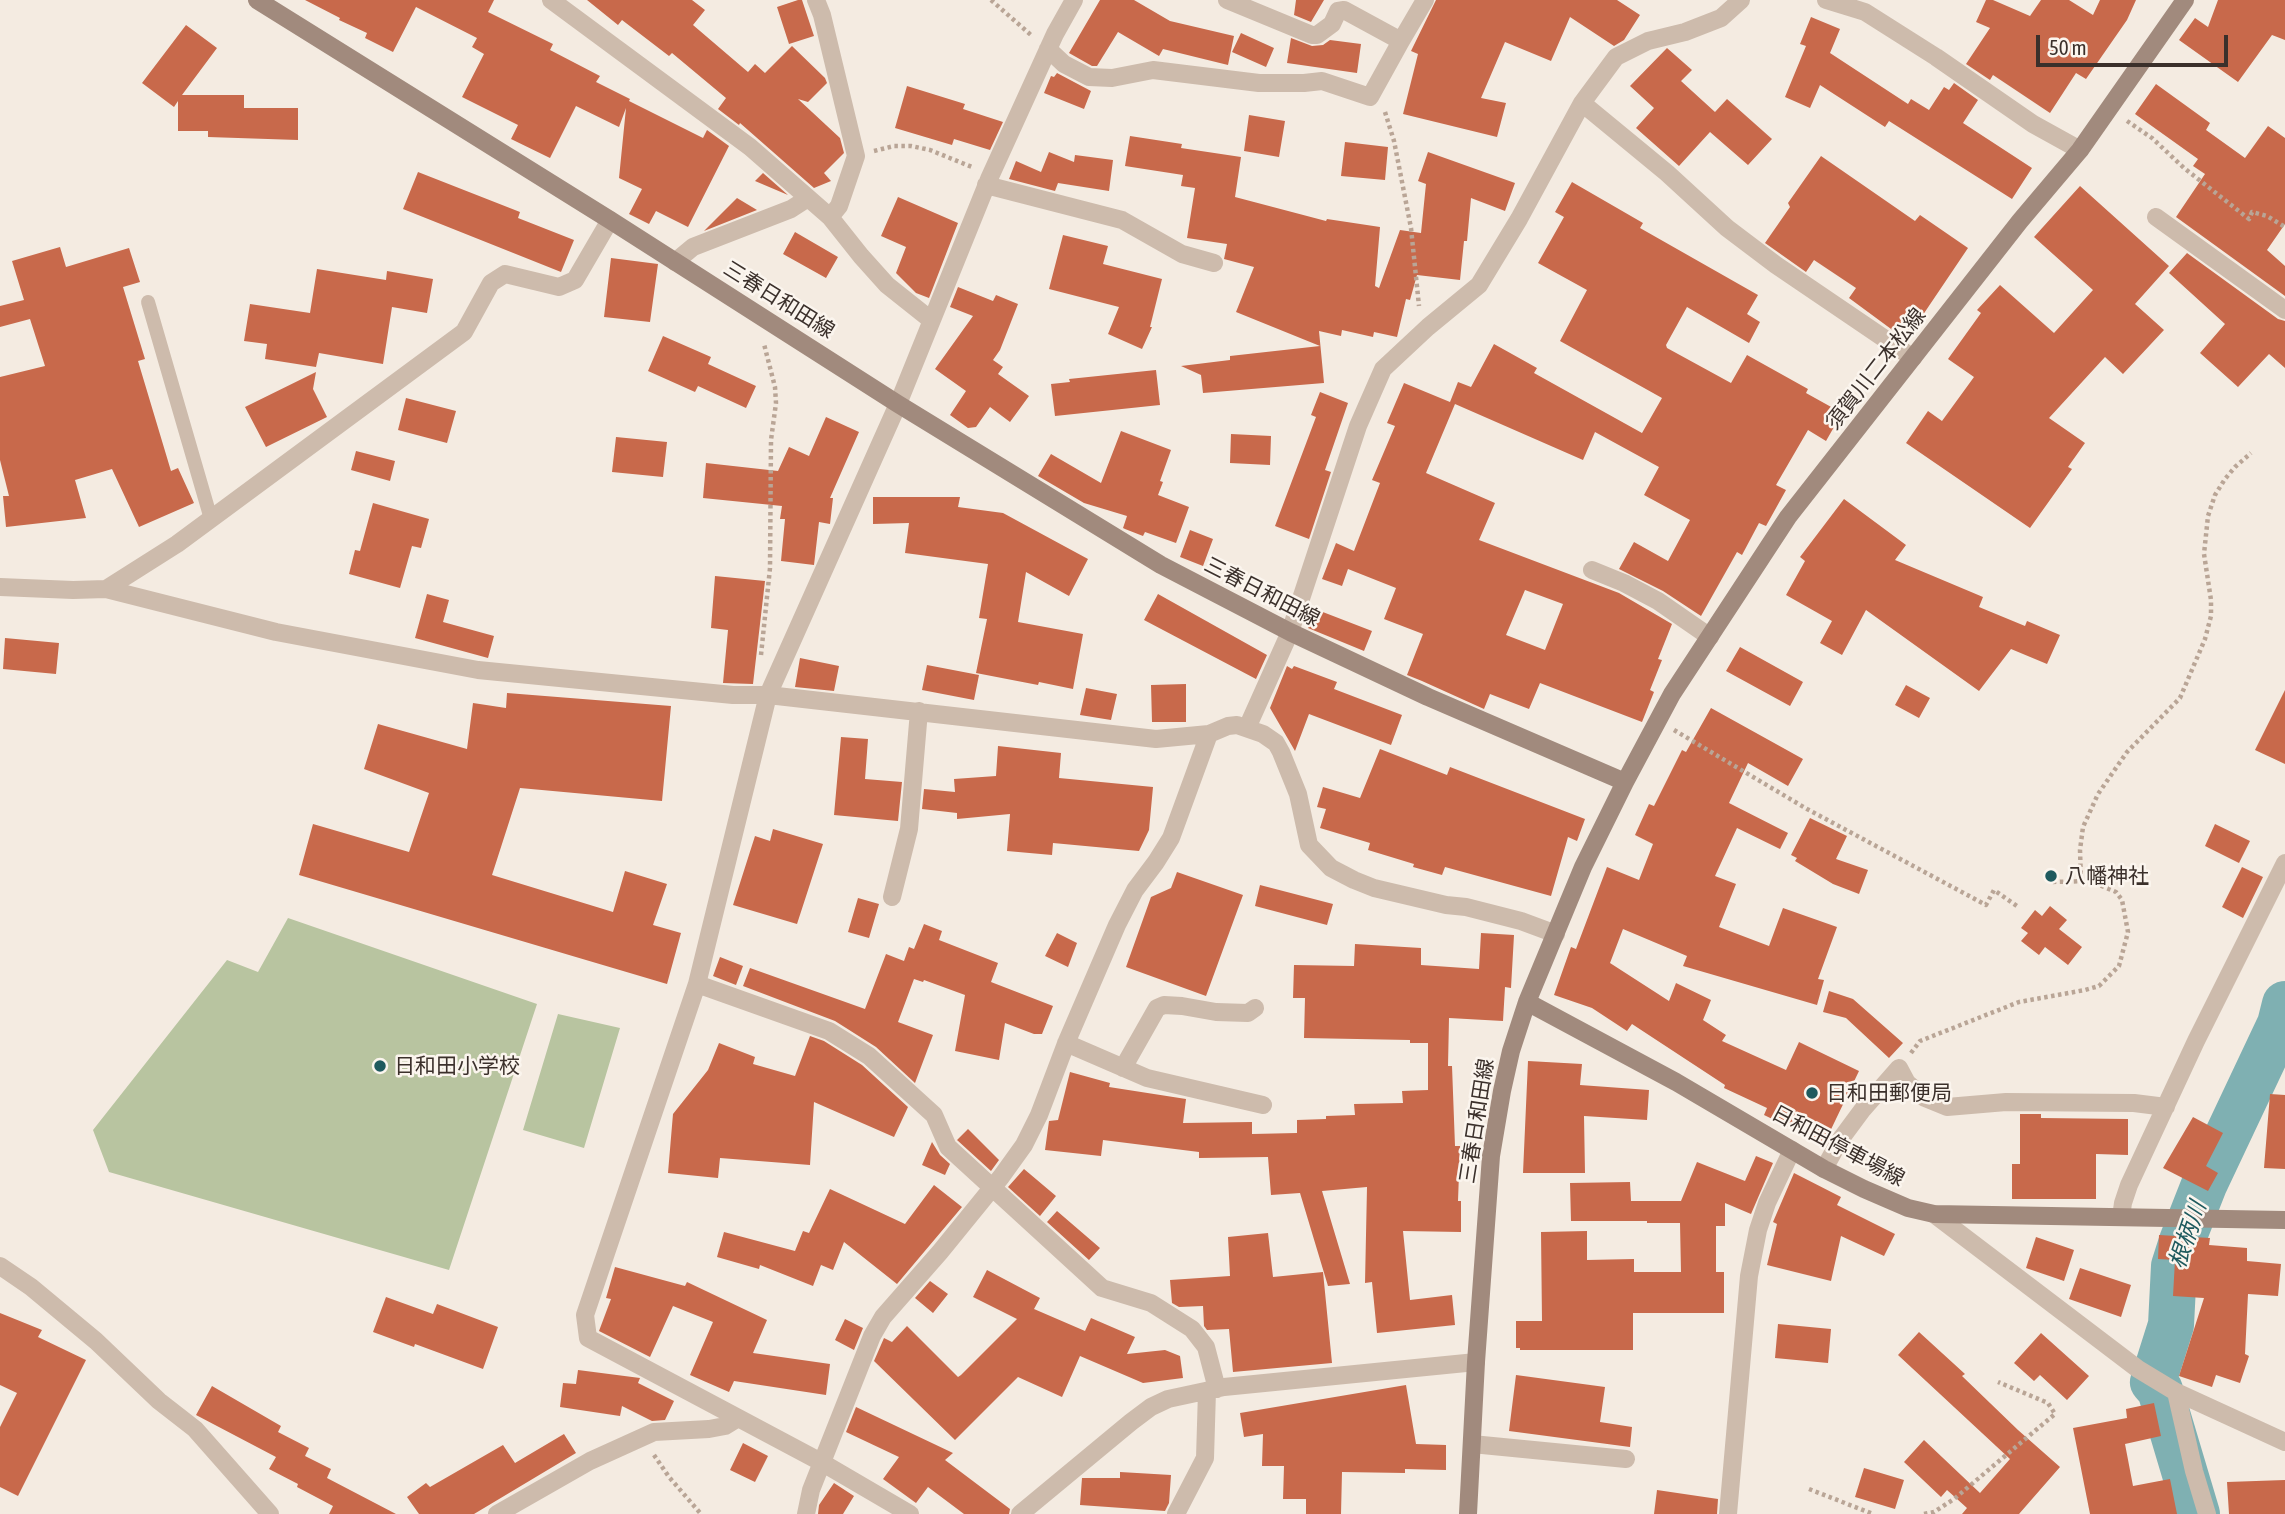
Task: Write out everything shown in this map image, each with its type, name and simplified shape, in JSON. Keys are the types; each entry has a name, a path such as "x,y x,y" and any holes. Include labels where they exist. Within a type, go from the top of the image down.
{"main road":[{"name":"三春日和田線","path":"257,0 610,220 898,404 1161,565 1290,632 1428,697 1625,782 1583,867 1527,1002 1508,1064 1491,1156 1468,1514"},
{"name":"須賀川二本松線","path":"1625,782 1658,721 1788,517 2080,150 2185,0"},
{"name":"日和田停車場線","path":"1527,1002 1676,1082 1824,1169 1908,1208 1934,1214 2285,1220"}],"street":[{"path":"551,0 750,146 830,217 887,285 931,320"},
{"path":"816,0 856,156 839,206 830,217"},
{"path":"910,1514 821,1462 588,1338 584,1315 697,984 762,695 898,404 988,179 1048,49 1074,0"},
{"path":"1227,0 1312,35 1317,35 1332,24 1338,11 1344,10 1401,41"},
{"path":"1048,49 1064,64 1089,77 1112,78 1153,71 1259,83 1322,81 1370,97 1425,0"},
{"path":"1248,729 1290,632 1358,426 1383,369 1479,285 1519,219 1582,103 1616,57 1648,41 1685,32 1721,18 1741,0"},
{"path":"1826,0 1865,12 2034,124 2080,150"},
{"path":"1582,103 1667,173 1727,228 1776,265 1913,358"},
{"path":"988,179 1122,220 1182,254 1214,263"},
{"path":"675,262 694,247 761,222 808,198"},
{"path":"2156,217 2285,310"},
{"path":"106,589 177,544 464,332 491,283 505,274 559,286 575,279 610,220"},
{"path":"1592,570 1658,601 1710,637"},
{"path":"0,587 106,589 276,632 478,670 762,695 1156,739 1209,734 1237,725 1263,734 1276,743 1298,794 1309,845 1331,868 1374,888 1466,907 1521,921 1556,934"},
{"path":"892,897 909,829 919,712"},
{"path":"806,1514 821,1462 872,1336 883,1317 940,1252 1024,1144 1116,925 1135,890 1171,838 1209,734"},
{"path":"2121,1217 2129,1185 2285,863"},
{"path":"697,984 845,1039 897,1080 934,1115 948,1147 1102,1288 1151,1303 1192,1329 1206,1347 1212,1390 1205,1458 1176,1514"},
{"path":"1124,1068 1151,1014 1157,1008 1164,1005 1248,1013 1255,1008"},
{"path":"1066,1043 1147,1078 1263,1105"},
{"path":"1824,1169 1840,1140 1863,1108 1899,1068 1907,1083 1925,1098 1947,1107 2019,1102 2134,1103 2166,1107"},
{"path":"1728,1514 1749,1276 1758,1230 1767,1203 1792,1150"},
{"path":"1934,1214 2138,1369 2176,1392 2285,1442"},
{"path":"0,1266 31,1287 96,1341 159,1401 195,1429 270,1514"},
{"path":"1020,1514 1151,1407 1168,1399 1212,1390 1476,1362"},
{"path":"2176,1392 2207,1514"},
{"path":"497,1514 590,1461 642,1436 654,1432 725,1426 738,1418"},
{"path":"1472,1444 1626,1460"}],"lane":[{"path":"148,302 211,519"}],"path":[{"path":"991,0 1048,49"},
{"path":"1370,97 1384,110 1391,129 1413,242 1421,321 1428,327"},
{"path":"2109,109 2152,138 2249,219 2252,212 2267,216 2285,227"},
{"path":"856,156 894,146 911,146 930,150 988,179"},
{"path":"762,695 770,568 771,440 776,403 763,332 771,322"},
{"path":"2081,881 2080,850 2083,827 2098,794 2127,752 2180,698 2205,639 2211,617 2210,589 2203,554 2208,516 2225,479 2252,453"},
{"path":"1658,721 1807,809 1986,905 1994,890 2017,906"},
{"path":"1899,1068 1920,1041 2019,1002 2099,986 2119,966 2128,932 2122,900 2116,892 2090,881 2050,882"},
{"path":"1924,1514 1934,1512 1954,1499 2055,1414 2048,1402 1998,1382"},
{"path":"642,1436 669,1477 701,1514"},
{"path":"1809,1489 1873,1514"}],"green space":[{"path":"288,918 537,1004 449,1270 109,1172 93,1130 227,960 258,972"},
{"path":"558,1014 620,1028 584,1148 523,1130"}],"building":[{"path":"305,0 494,0 488,12 553,44 550,50 600,76 596,82 703,138 707,130 729,146 688,227 656,211 649,224 629,214 642,189 619,178 626,108 619,127 576,106 550,158 511,139 518,125 462,97 484,54 472,47 477,38 416,7 393,52 365,38 367,33"},
{"path":"587,0 692,0 705,10 693,25 748,72 755,64 765,73 792,46 827,83 808,102 798,99 840,138 844,153 824,173 831,181 814,188 740,123 739,125 718,109 726,98 672,53 669,56 622,20 618,25"},
{"path":"802,0 814,36 789,44 777,7"},
{"path":"1100,0 1134,0 1170,21 1234,36 1228,65 1163,49 1159,56 1118,32 1097,66 1092,66 1069,53"},
{"path":"1296,0 1324,0 1311,22 1294,15"},
{"path":"1436,0 1617,0 1640,15 1624,40 1614,46 1570,17 1551,61 1505,42 1481,98 1506,103 1497,137 1403,114 1418,54 1411,51"},
{"path":"1986,0 1993,0 2030,16 2041,0 2069,0 2093,15 2100,0 2136,0 2127,20 2086,79 2076,73 2050,113 1993,75 1990,80 1966,64 1990,28 1976,22"},
{"path":"2218,0 2285,0 2285,40 2272,35 2238,82 2179,40 2195,18 2208,27"},
{"path":"1811,17 1840,29 1830,53 1908,104 1911,99 1929,110 1944,87 1949,90 1954,83 1978,100 1963,123 2032,168 2012,199 1889,121 1885,127 1820,85 1810,108 1785,97 1806,46 1800,44"},
{"path":"186,25 217,48 182,95 244,95 244,108 298,108 298,140 208,137 208,131 178,131 178,101 174,107 142,83"},
{"path":"1241,33 1274,48 1266,67 1232,52"},
{"path":"1291,38 1312,46 1323,45 1330,40 1361,44 1357,73 1287,63"},
{"path":"1667,48 1692,70 1681,81 1715,112 1727,99 1772,139 1748,165 1710,132 1679,166 1636,128 1654,108 1630,86"},
{"path":"1057,73 1091,91 1084,109 1044,93 1051,76 1054,77"},
{"path":"2156,84 2210,123 2206,130 2245,158 2268,126 2285,138 2285,224 2267,250 2285,266 2285,296 2176,217 2205,174 2193,166 2198,159 2135,114"},
{"path":"907,86 965,104 963,109 1003,122 990,150 954,139 952,145 895,128"},
{"path":"1249,115 1285,121 1279,157 1244,151"},
{"path":"1130,136 1182,144 1181,148 1241,157 1235,197 1326,221 1380,227 1375,286 1379,288 1400,230 1421,233 1426,184 1418,181 1428,152 1515,183 1505,211 1471,198 1460,280 1417,275 1410,300 1406,299 1397,337 1374,332 1373,337 1342,330 1341,336 1319,331 1324,383 1203,393 1201,375 1181,366 1230,360 1230,356 1320,346 1236,312 1254,267 1224,259 1227,244 1187,238 1195,188 1181,186 1183,175 1125,166"},
{"path":"1345,142 1388,147 1385,180 1341,176"},
{"path":"1049,152 1074,162 1075,155 1113,160 1109,191 1058,183 1055,191 1009,179 1016,161 1041,172"},
{"path":"1821,156 1915,221 1920,215 1968,248 1906,340 1849,298 1856,288 1814,260 1806,272 1765,243 1790,207 1788,203"},
{"path":"418,172 520,212 518,218 574,240 561,272 403,209"},
{"path":"763,173 788,195 755,181"},
{"path":"1572,182 1643,223 1640,228 1758,295 1747,314 1760,322 1749,343 1687,307 1666,345 1667,348 1731,383 1747,355 1808,389 1806,393 1842,413 1826,441 1808,430 1776,485 1786,490 1766,526 1759,523 1742,555 1737,552 1701,616 1663,591 1619,569 1634,542 1668,561 1690,520 1644,495 1659,467 1595,432 1583,460 1455,404 1426,473 1495,503 1479,540 1619,593 1672,624 1658,659 1662,660 1650,690 1654,692 1642,722 1540,683 1529,709 1490,694 1484,709 1407,675 1423,634 1384,619 1396,588 1348,569 1342,586 1322,579 1336,543 1354,551 1380,483 1372,480 1395,426 1387,423 1404,383 1450,402 1458,382 1471,387 1494,344 1537,368 1534,373 1642,433 1662,398 1560,341 1587,290 1538,263 1564,217 1555,212","holes":["1525,590 1563,604 1545,650 1506,635"]},
{"path":"2080,186 2169,266 2135,304 2164,330 2123,374 2105,357 2049,418 2085,443 2068,467 2072,469 2030,528 1906,443 1928,411 1942,421 1974,377 1948,359 1981,313 1977,310 2000,285 2054,333 2093,290 2034,237"},
{"path":"898,197 958,223 929,298 916,293 896,273 906,247 881,236"},
{"path":"737,198 757,210 704,231"},
{"path":"795,232 838,257 826,278 783,254"},
{"path":"1063,235 1108,246 1103,264 1162,279 1152,327 1142,349 1108,334 1119,307 1049,289"},
{"path":"60,247 66,267 129,248 140,282 123,287 145,359 138,361 171,471 178,468 194,503 139,527 112,469 75,480 86,518 6,527 3,496 9,496 0,460 0,377 45,366 30,319 0,327 0,306 24,300 12,261"},
{"path":"2187,253 2278,319 2285,321 2285,368 2269,354 2238,387 2200,353 2225,324 2169,273"},
{"path":"611,258 658,264 650,322 604,317"},
{"path":"317,269 386,280 387,271 433,279 427,313 392,307 383,364 319,353 316,367 265,359 267,344 244,341 250,304 310,313"},
{"path":"958,287 993,301 996,295 1018,304 1000,350 993,360 1003,367 998,374 1029,396 1010,422 990,407 976,427 968,428 950,415 966,391 935,369 973,316 950,307"},
{"path":"663,336 711,357 708,364 756,386 746,408 698,386 695,392 648,371"},
{"path":"1156,370 1160,405 1055,416 1051,384 1070,382 1069,379"},
{"path":"316,372 313,389 327,417 266,447 245,407"},
{"path":"1320,392 1348,403 1325,470 1331,472 1309,539 1275,526 1316,417 1311,415"},
{"path":"406,398 456,411 447,443 398,430"},
{"path":"826,417 859,432 830,498 833,498 830,524 819,522 814,565 781,561 785,519 780,519 782,506 703,498 706,463 778,471 789,447 809,456"},
{"path":"1121,431 1171,450 1158,495 1189,507 1176,543 1145,532 1143,536 1125,529 1123,528 1127,516 1084,503 1038,476 1051,454 1101,483"},
{"path":"1231,434 1271,436 1270,465 1230,463"},
{"path":"616,437 667,442 663,477 612,472"},
{"path":"356,451 395,461 390,481 351,470"},
{"path":"873,497 960,497 958,507 1003,513 1088,559 1069,596 1026,572 1018,622 1083,634 1073,689 976,673 987,619 979,618 988,564 905,553 909,523 873,524"},
{"path":"1844,499 1906,545 1895,560 1983,597 1979,607 2025,626 2027,621 2060,635 2047,664 2011,649 1979,691 1866,610 1842,655 1820,643 1832,621 1786,595 1805,561 1800,557"},
{"path":"373,503 429,519 421,548 412,546 400,588 349,574 355,550 360,551"},
{"path":"1190,530 1213,539 1203,566 1180,557"},
{"path":"715,576 765,581 753,684 723,683 728,630 711,628"},
{"path":"427,594 449,600 443,622 494,636 488,658 415,638"},
{"path":"1158,594 1267,655 1256,679 1144,620"},
{"path":"1315,609 1372,631 1364,651 1308,628"},
{"path":"5,638 59,643 56,674 3,669"},
{"path":"1740,647 1803,682 1790,706 1726,671"},
{"path":"800,658 839,666 834,691 795,687"},
{"path":"927,665 979,675 974,700 922,690"},
{"path":"1287,666 1292,669 1294,666 1337,682 1334,689 1402,715 1391,745 1309,714 1295,751 1270,708"},
{"path":"1186,684 1186,722 1152,722 1151,685"},
{"path":"1906,685 1930,698 1919,718 1895,705"},
{"path":"1086,688 1117,694 1111,720 1080,715"},
{"path":"2285,690 2285,764 2255,750"},
{"path":"507,693 671,706 662,801 520,788 492,875 613,912 625,871 667,884 653,925 681,933 667,984 299,875 313,824 409,852 429,793 364,769 378,724 467,749 473,703 506,708"},
{"path":"1711,708 1803,759 1788,786 1748,763 1729,803 1788,833 1780,849 1737,828 1715,876 1736,884 1719,927 1769,946 1783,908 1837,927 1818,979 1824,980 1817,1005 1683,966 1687,956 1623,929 1610,963 1669,1001 1676,983 1711,1000 1703,1020 1726,1035 1722,1041 1786,1070 1799,1042 1859,1071 1824,1144 1764,1115 1767,1108 1724,1088 1725,1085 1632,1024 1627,1031 1592,1008 1554,995 1571,947 1576,949 1607,867 1639,880 1653,844 1635,835 1649,804 1654,806 1682,750 1686,752"},
{"path":"841,737 868,739 865,779 902,782 898,821 834,815"},
{"path":"998,746 1061,753 1059,778 1153,787 1149,830 1139,851 1053,843 1052,855 1007,851 1010,814 957,819 957,813 922,809 924,789 955,792 954,779 996,776"},
{"path":"1380,749 1447,775 1450,767 1585,819 1577,841 1568,837 1551,896 1445,867 1442,875 1413,867 1414,864 1368,850 1370,843 1320,828 1326,809 1317,807 1323,787 1360,798"},
{"path":"1810,818 1847,836 1836,859 1868,870 1859,894 1833,884 1795,861 1797,858 1791,855"},
{"path":"2215,824 2250,841 2239,863 2205,846"},
{"path":"773,829 823,844 797,924 733,905 755,836 770,841"},
{"path":"2242,867 2263,877 2243,918 2222,907"},
{"path":"1177,872 1243,895 1206,996 1126,967 1151,897 1171,888"},
{"path":"1260,885 1333,904 1327,925 1255,906"},
{"path":"858,898 879,904 869,938 848,932"},
{"path":"2050,906 2067,920 2059,929 2082,947 2068,965 2045,947 2039,955 2021,941 2028,933 2021,928 2035,910 2042,916"},
{"path":"924,924 942,931 939,940 998,963 991,982 1053,1006 1042,1034 1034,1034 1005,1023 999,1060 955,1051 965,995 914,979 898,1022 933,1035 915,1083 876,1047 835,1021 743,986 750,968 865,1009 886,954 904,961 909,947 914,949"},
{"path":"1057,933 1077,943 1068,967 1045,956"},
{"path":"1481,933 1514,935 1511,988 1505,987 1503,1021 1449,1018 1448,1066 1452,1066 1455,1146 1460,1146 1458,1201 1461,1201 1461,1232 1403,1231 1410,1300 1452,1295 1455,1325 1377,1333 1372,1282 1365,1283 1367,1187 1322,1191 1350,1284 1328,1286 1300,1193 1271,1195 1268,1157 1199,1158 1199,1152 1103,1140 1101,1156 1045,1150 1049,1121 1058,1120 1070,1072 1110,1083 1109,1087 1186,1099 1183,1123 1252,1122 1252,1134 1297,1133 1297,1120 1355,1115 1354,1104 1403,1103 1402,1091 1428,1090 1428,1043 1410,1043 1410,1040 1304,1038 1305,998 1293,998 1294,965 1354,966 1355,944 1421,948 1421,965 1479,969"},
{"path":"720,957 743,966 736,985 713,976"},
{"path":"1829,991 1853,999 1903,1043 1889,1058 1846,1018 1823,1012"},
{"path":"810,1036 824,1041 862,1065 908,1107 894,1137 814,1102 810,1165 720,1158 718,1178 668,1173 673,1114 708,1070 719,1043 755,1057 753,1064 795,1076"},
{"path":"1528,1061 1582,1064 1580,1085 1649,1090 1647,1120 1584,1116 1585,1173 1523,1173"},
{"path":"2270,1094 2285,1095 2285,1169 2264,1168"},
{"path":"2020,1114 2041,1114 2041,1118 2128,1119 2128,1155 2096,1154 2096,1199 2012,1199 2012,1164 2020,1164"},
{"path":"2193,1117 2223,1133 2206,1166 2218,1173 2208,1191 2163,1168"},
{"path":"968,1129 999,1160 991,1171 957,1140"},
{"path":"932,1142 950,1164 945,1175 922,1165"},
{"path":"1756,1156 1773,1163 1751,1214 1725,1203 1725,1226 1716,1226 1716,1272 1724,1272 1724,1313 1633,1313 1633,1350 1516,1348 1516,1321 1542,1321 1541,1232 1587,1231 1587,1260 1634,1259 1634,1272 1681,1272 1680,1223 1571,1221 1570,1183 1630,1182 1631,1201 1681,1201 1697,1162 1745,1181"},
{"path":"1024,1169 1056,1196 1040,1216 1008,1187"},
{"path":"1794,1173 1841,1197 1837,1205 1895,1234 1884,1256 1841,1236 1831,1281 1767,1265 1777,1224 1773,1222"},
{"path":"934,1185 962,1207 897,1284 844,1242 833,1270 821,1265 813,1286 760,1265 759,1269 717,1257 724,1232 795,1251 803,1231 809,1233 830,1189 905,1224"},
{"path":"1057,1211 1100,1248 1089,1260 1047,1222"},
{"path":"1268,1233 1273,1277 1323,1272 1332,1363 1233,1372 1229,1329 1207,1330 1204,1326 1203,1306 1179,1307 1172,1303 1170,1280 1230,1276 1228,1237"},
{"path":"2159,1235 2210,1238 2209,1245 2247,1248 2247,1261 2281,1264 2278,1296 2248,1294 2245,1354 2249,1356 2240,1383 2216,1375 2212,1387 2179,1376 2204,1298 2173,1296 2175,1260 2158,1259"},
{"path":"2036,1237 2074,1250 2064,1281 2026,1268"},
{"path":"615,1267 685,1286 687,1282 767,1320 753,1353 830,1364 826,1395 734,1381 729,1392 690,1375 713,1322 673,1306 650,1357 599,1331 611,1299 606,1298"},
{"path":"2080,1268 2131,1285 2121,1317 2069,1299"},
{"path":"987,1270 1040,1298 1034,1309 1085,1331 1091,1318 1135,1337 1127,1354 1165,1350 1180,1356 1183,1378 1143,1383 1080,1356 1062,1397 1018,1377 955,1440 874,1361 884,1338 892,1342 907,1326 958,1377 961,1375 1017,1319 973,1297"},
{"path":"930,1281 948,1294 933,1313 915,1298"},
{"path":"386,1297 433,1314 437,1304 498,1327 483,1369 373,1332"},
{"path":"0,1313 42,1330 38,1337 86,1360 18,1496 0,1487 0,1427 17,1393 0,1385"},
{"path":"845,1319 863,1328 854,1350 835,1340"},
{"path":"1778,1324 1831,1329 1828,1363 1775,1358"},
{"path":"1919,1332 1965,1374 1962,1376 2018,1430 2060,1467 2019,1514 1962,1514 1967,1508 1947,1490 1941,1497 1904,1462 1924,1440 1980,1493 2010,1459 1898,1355"},
{"path":"2041,1333 2089,1376 2067,1400 2040,1375 2034,1381 2014,1363"},
{"path":"578,1370 640,1378 638,1383 674,1401 665,1420 652,1421 622,1406 620,1416 560,1407 563,1383 576,1384"},
{"path":"1516,1375 1605,1387 1600,1422 1632,1427 1630,1447 1509,1431"},
{"path":"1406,1385 1416,1444 1446,1445 1446,1470 1405,1469 1405,1473 1342,1472 1341,1514 1306,1514 1306,1499 1283,1499 1284,1466 1262,1466 1263,1434 1244,1437 1240,1413"},
{"path":"212,1386 281,1426 278,1432 309,1448 305,1456 331,1469 327,1478 396,1514 329,1514 333,1506 269,1469 276,1457 196,1415"},
{"path":"2154,1403 2161,1436 2125,1444 2133,1486 2170,1479 2177,1514 2090,1514 2073,1428 2127,1418 2126,1409"},
{"path":"856,1407 953,1453 945,1460 1010,1509 1009,1514 964,1514 928,1487 916,1503 883,1479 899,1457 846,1432"},
{"path":"564,1434 576,1453 474,1514 419,1514 407,1497 426,1483 430,1487 503,1445 515,1463"},
{"path":"743,1443 768,1456 755,1482 730,1470"},
{"path":"1864,1468 1904,1480 1895,1509 1855,1497"},
{"path":"1120,1472 1171,1475 1169,1503 1165,1511 1080,1505 1082,1478 1120,1478"},
{"path":"2285,1480 2285,1514 2229,1514 2227,1482"},
{"path":"834,1483 854,1496 843,1514 818,1514 819,1505"},
{"path":"1657,1490 1718,1499 1717,1514 1654,1514"}],"waterway":[{"name":"根柄川","path":"2197,1514 2160,1390 2153,1382 2171,1325 2174,1266 2182,1241 2204,1185 2280,1024 2285,1004"}],"place":[{"name":"八幡神社","path":"2051,876"},
{"name":"日和田小学校","path":"380,1066"},
{"name":"日和田郵便局","path":"1812,1093"}]}
